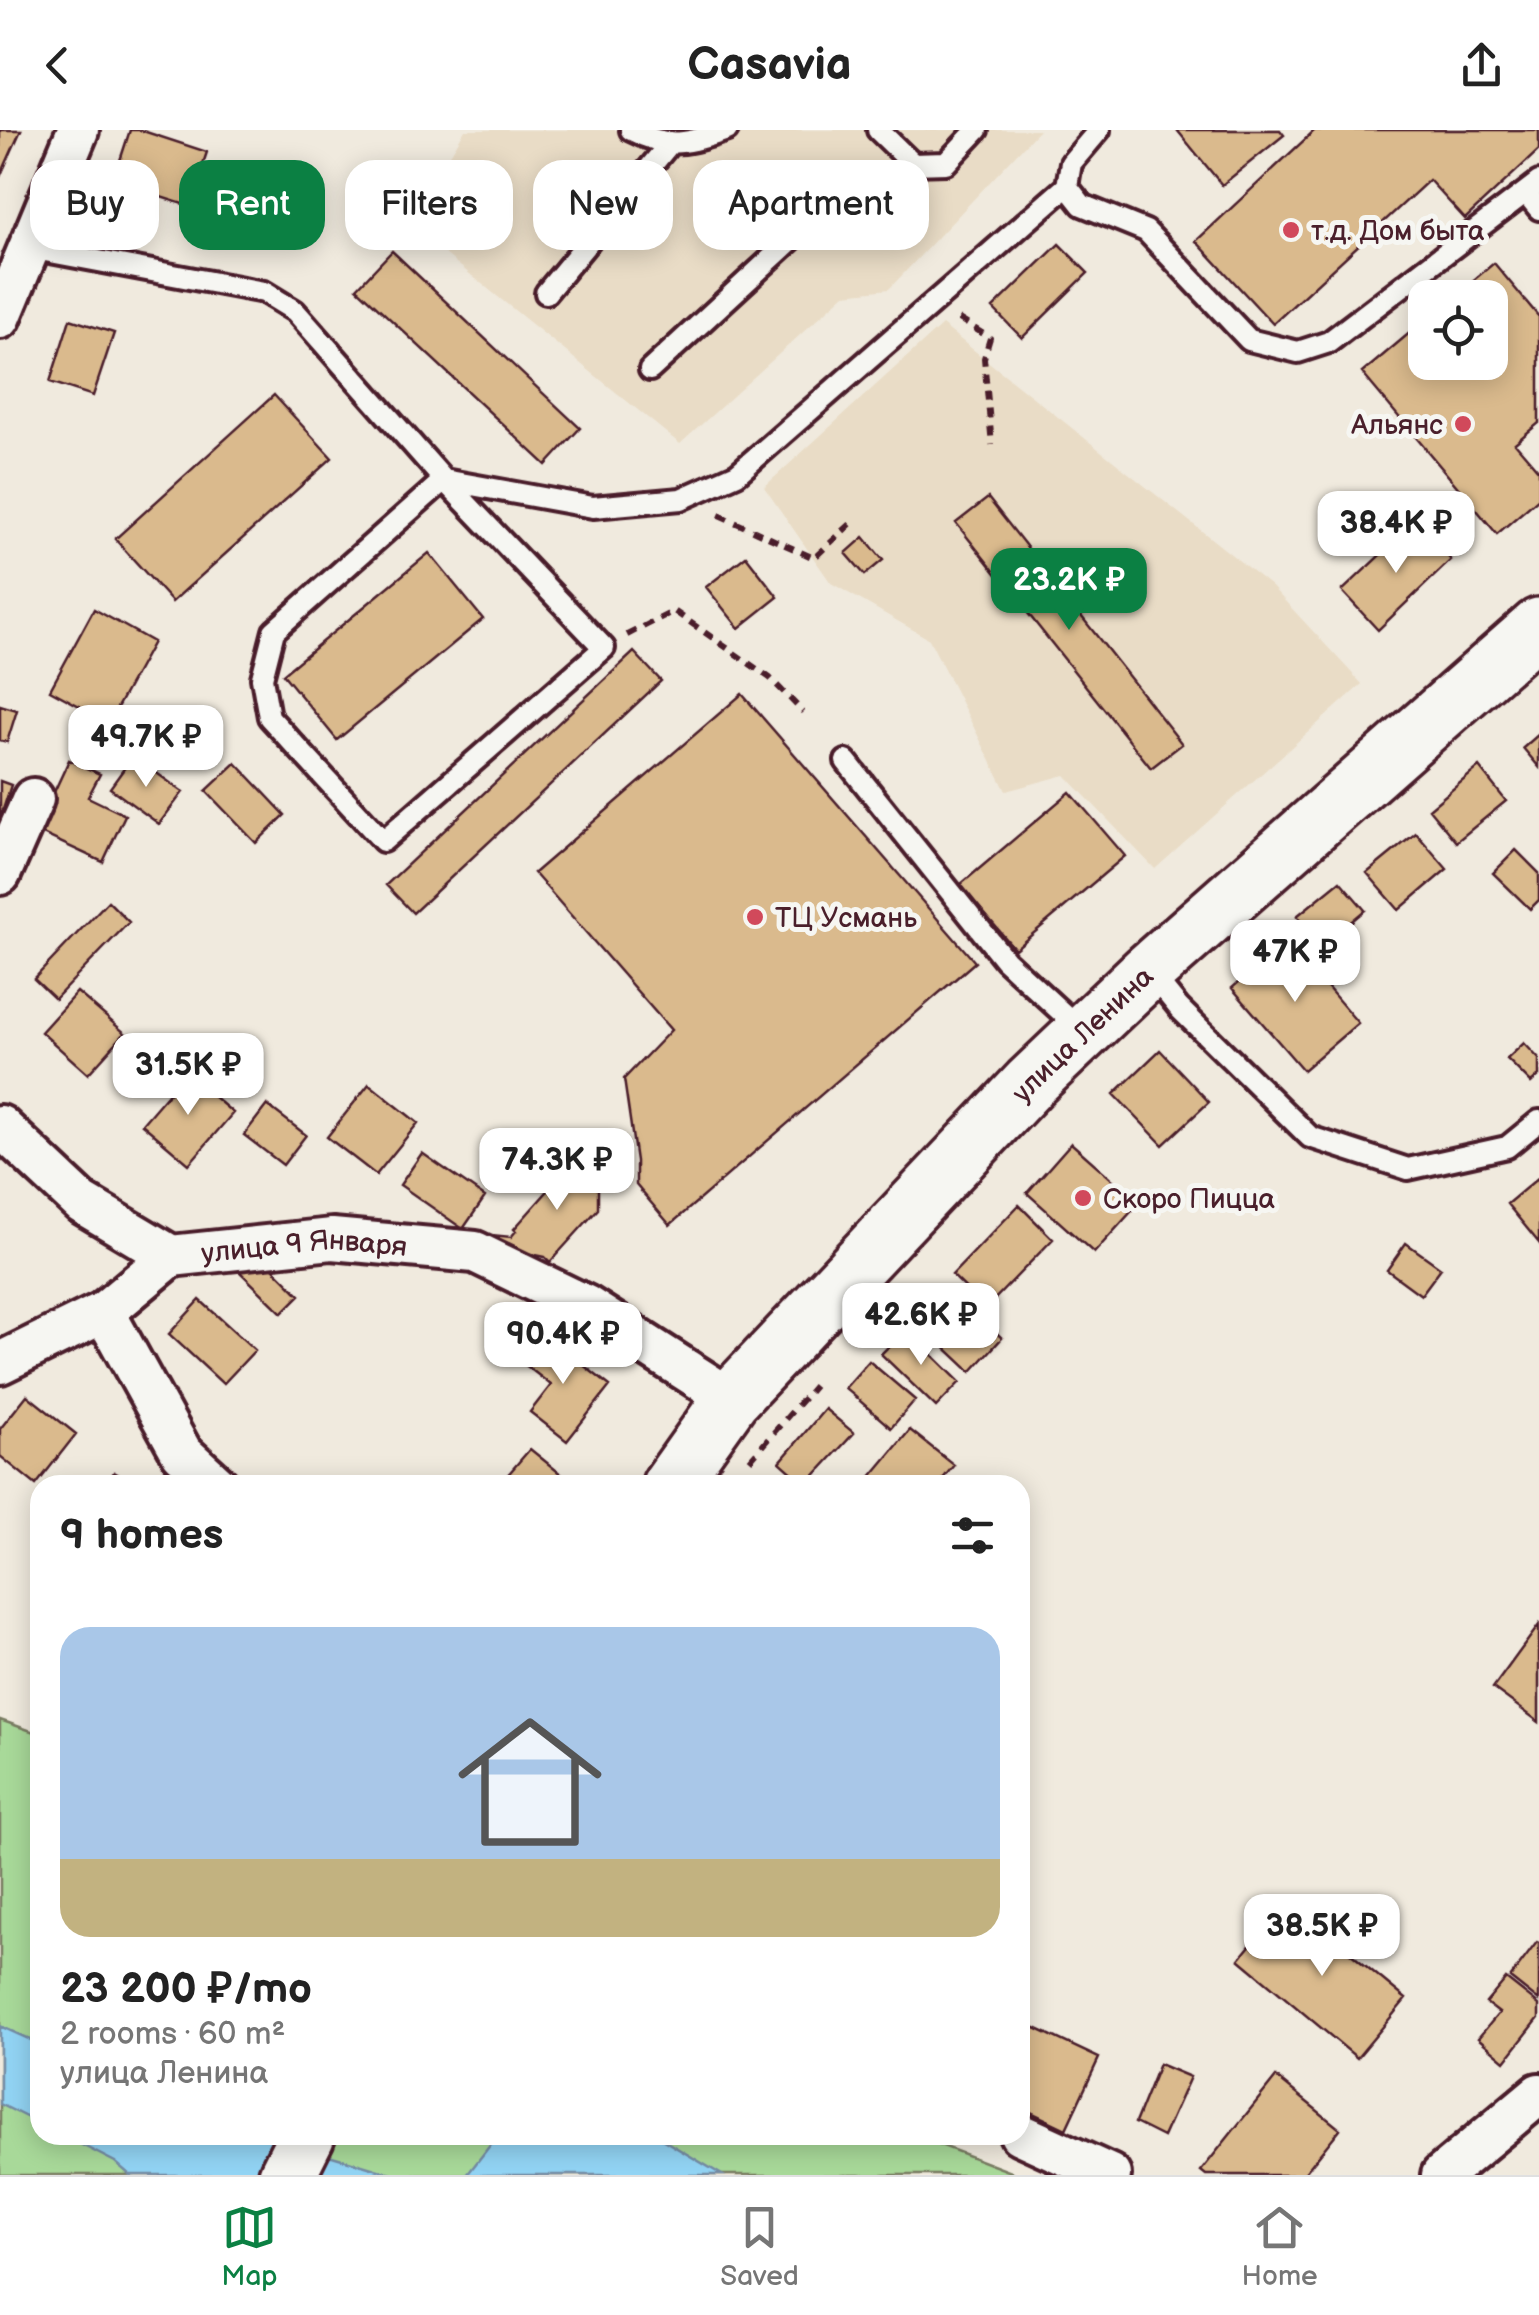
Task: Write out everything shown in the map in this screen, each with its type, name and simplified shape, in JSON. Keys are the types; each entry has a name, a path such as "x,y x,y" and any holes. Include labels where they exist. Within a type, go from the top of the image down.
{"main road":[{"name":"улица Ленина","path":"677,1475 732,1399 1016,1098 1148,971 1539,626"},
{"path":"288,2175 302,2145"}],"street":[{"path":"0,318 78,130"},
{"path":"0,874 33,798"},
{"name":"улица 9 Января","path":"0,1126 82,1203 171,1256 332,1239 474,1252 586,1306 732,1399"},
{"path":"0,1363 104,1312 171,1256"},
{"path":"104,1312 182,1452 206,1475"},
{"path":"1442,2175 1538,2095"},
{"path":"1030,2139 1110,2175"}],"lane":[{"path":"631,130 654,142 694,141 728,130"},
{"path":"878,130 910,160"},
{"path":"929,163 946,162 977,130"},
{"path":"444,480 592,506 681,498 737,474 1067,186 1070,163 1100,130"},
{"path":"546,294 671,142"},
{"path":"1067,186 1082,205 1146,231 1248,340 1298,352 1329,342 1535,195"},
{"path":"29,248 264,292 295,312 444,480 604,648 383,841 269,717 262,678 274,631 444,480"},
{"path":"650,370 780,250"},
{"path":"846,761 1005,960 1084,1032"},
{"path":"1148,971 1179,1008 1310,1136 1408,1169 1508,1147 1539,1120"}],"path":[{"path":"932,302 990,338 984,358 992,445"},
{"path":"681,498 814,558 856,518"},
{"path":"604,648 674,611 770,678 803,712"}],"shaded area":[{"path":"465,130 1039,130 929,247 929,160 693,160 693,250 926,250 889,289 845,294 680,444 440,250 513,250 513,160 447,160"},
{"path":"942,325 1271,586 1362,684 1155,869 1065,775 1006,791 929,639 831,583 764,487"}],"green space":[{"path":"0,1720 30,1730 30,2145 940,2145 1019,2175 0,2175"}],"water":[{"path":"0,2026 30,2040 30,2119 0,2104"},
{"path":"82,2145 296,2145 395,2175 130,2175 115,2162"},
{"path":"490,2145 672,2145 722,2175 467,2175"}],"building":[{"path":"0,130 21,130 0,177"},
{"path":"130,130 207,152 204,160 179,160 179,203 159,197 159,160 120,160"},
{"path":"1177,130 1280,130 1284,135 1222,185"},
{"name":"т.д. Дом быта","path":"1315,130 1539,130 1539,150 1465,219 1429,180 1273,324 1196,241"},
{"path":"1059,244 1088,273 1022,338 993,308"},
{"path":"392,251 580,428 546,465 357,288"},
{"path":"1494,263 1539,317 1539,423 1515,443 1539,471 1539,498 1497,534 1362,373 1408,334 1408,380 1508,380 1508,280 1474,280"},
{"path":"70,319 114,333 93,396 50,382"},
{"path":"274,395 332,458 172,602 115,539"},
{"path":"988,498 1182,744 1151,768 956,523"},
{"path":"1415,522 1451,560 1378,630 1342,591"},
{"path":"864,537 883,560 865,575 846,553"},
{"path":"429,553 483,619 337,740 283,674"},
{"path":"746,556 778,597 739,628 706,587"},
{"path":"94,609 153,642 109,722 50,690"},
{"path":"634,652 661,681 413,913 386,885"},
{"name":"ТЦ Усмань","path":"742,694 975,962 670,1225 636,1185 624,1079 671,1030 534,873"},
{"path":"0,705 17,710 7,742 0,740"},
{"path":"1539,734 1539,767 1523,748"},
{"path":"133,756 183,792 159,824 110,788"},
{"path":"69,760 100,774 88,797 125,815 103,862 36,831"},
{"path":"236,763 285,815 256,843 206,791"},
{"path":"1479,767 1506,801 1456,842 1429,809"},
{"path":"0,781 11,785 0,819"},
{"path":"1070,792 1125,856 1015,949 960,885"},
{"path":"1416,833 1447,869 1399,910 1367,873"},
{"path":"1516,850 1539,873 1539,900 1530,909 1493,873"},
{"path":"1340,881 1365,910 1322,946 1297,916"},
{"path":"108,901 129,922 55,999 34,979"},
{"path":"1287,940 1358,1023 1303,1070 1232,988"},
{"path":"77,992 125,1033 88,1074 41,1032"},
{"path":"1524,1043 1539,1059 1539,1076 1531,1083 1507,1059"},
{"path":"1160,1050 1209,1102 1163,1145 1114,1094"},
{"path":"186,1073 233,1113 189,1164 142,1124"},
{"path":"369,1084 418,1123 376,1175 327,1137"},
{"path":"267,1105 306,1135 283,1165 244,1135"},
{"name":"Скоро Пицца","path":"1071,1143 1139,1203 1094,1253 1027,1193"},
{"path":"592,1149 598,1153 598,1209 550,1262 545,1257 487,1245 492,1235 511,1237 562,1175 564,1178"},
{"path":"422,1153 485,1197 463,1229 400,1185"},
{"path":"1539,1177 1539,1243 1507,1204"},
{"path":"1019,1205 1053,1239 986,1308 952,1275"},
{"path":"1406,1243 1441,1268 1421,1295 1387,1270"},
{"path":"258,1253 300,1295 282,1313 239,1271"},
{"path":"950,1289 1002,1338 971,1372 918,1322"},
{"path":"200,1300 255,1350 223,1384 169,1334"},
{"path":"906,1329 960,1382 936,1407 881,1354"},
{"path":"541,1332 610,1386 567,1441 530,1412 551,1385 519,1360"},
{"path":"869,1361 915,1400 891,1428 845,1388"},
{"path":"27,1395 76,1434 44,1475 30,1475 30,1480 0,1456 0,1429"},
{"path":"825,1409 854,1433 815,1475 795,1475 780,1462"},
{"path":"910,1430 954,1465 946,1475 872,1475"},
{"path":"530,1449 562,1475 508,1475"},
{"path":"1539,1625 1539,1722 1493,1688"},
{"path":"1287,1901 1406,1999 1357,2058 1239,1959"},
{"path":"1539,1943 1539,2001 1510,1978"},
{"path":"1506,1979 1539,2005 1539,2018 1505,2061 1478,2038 1499,2013 1486,2003"},
{"path":"1030,2026 1099,2058 1066,2129 1030,2112"},
{"path":"1159,2064 1190,2077 1163,2137 1135,2123"},
{"path":"1276,2077 1340,2129 1303,2175 1206,2175 1201,2171"}],"place":[{"name":"т.д. Дом быта","path":"1291,230"},
{"name":"Альянс","path":"1463,424"},
{"name":"ТЦ Усмань","path":"755,917"},
{"name":"Скоро Пицца","path":"1083,1198"}]}
